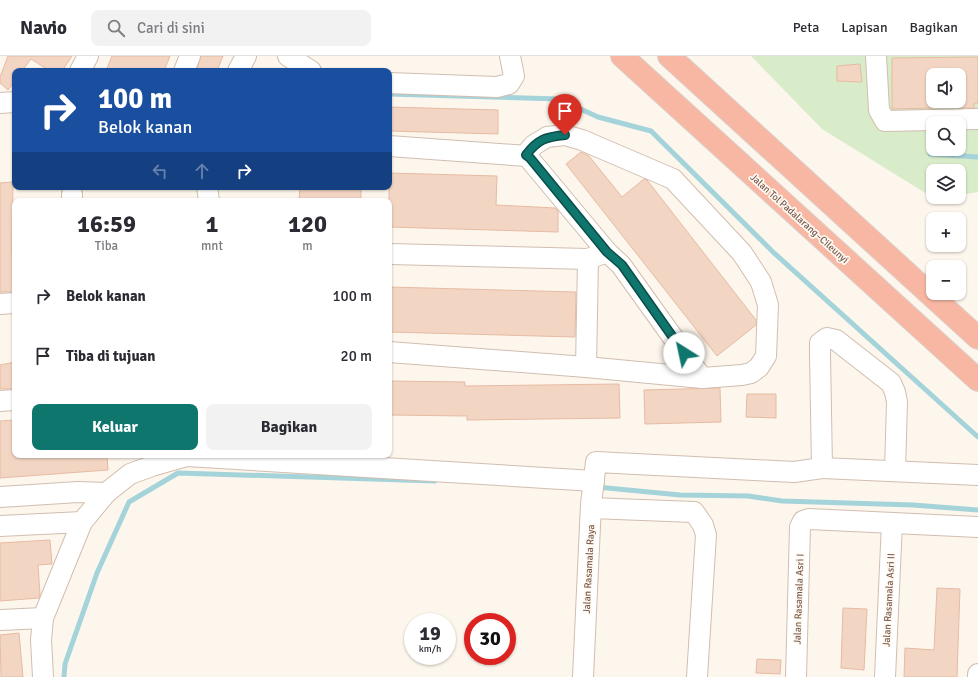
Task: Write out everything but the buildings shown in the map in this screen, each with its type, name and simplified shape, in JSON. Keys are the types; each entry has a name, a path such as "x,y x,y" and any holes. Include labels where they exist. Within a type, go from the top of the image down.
{"highway":[{"name":"Jalan Tol Padalarang–Cileunyi","path":"622,56 978,380"},
{"path":"669,56 978,338"}],"street":[{"path":"82,68 88,56"},
{"path":"185,68 190,56"},
{"path":"240,68 246,56"},
{"path":"288,56 306,68"},
{"path":"392,83 497,87 508,84 514,76 510,56"},
{"path":"876,56 879,110 885,121 978,120"},
{"path":"0,103 12,102"},
{"path":"392,352 586,367 702,378 742,375 751,373 760,367 766,356 768,305 766,294 761,282 742,253 674,179 582,140 565,135 547,137 534,145 526,155"},
{"path":"392,146 526,155 607,252 622,265 702,378"},
{"path":"392,254 588,259 607,252"},
{"path":"586,367 588,259"},
{"path":"0,304 12,303"},
{"path":"896,471 896,402 895,392 891,383 836,340 827,338 820,343 822,468 978,475"},
{"path":"0,401 12,400"},
{"path":"44,677 41,640 43,618 82,522 106,493 130,474 180,458"},
{"path":"208,458 592,495 694,512 703,525 706,540 697,677"},
{"name":"Jalan Rasamala Raya","path":"583,677 592,495 596,462 794,472 822,468"},
{"path":"0,497 78,492 106,493"},
{"name":"Jalan Rasamala Asri I","path":"796,677 800,527 803,521 809,519 892,523"},
{"path":"0,526 82,522"},
{"path":"892,523 978,527"},
{"name":"Jalan Rasamala Asri II","path":"885,677 892,523"},
{"path":"0,620 43,618"}],"green space":[{"path":"751,56 978,56 978,192 966,194 966,164 926,164 926,193 822,129"}],"waterway":[{"path":"392,94 559,99 598,117 651,131 773,252 978,437"},
{"path":"962,156 978,157"},
{"path":"64,677 65,664 97,573 129,502 178,473 435,481"},
{"path":"597,487 680,495 748,496 782,501 913,505 978,510"}],"route":[{"path":"565,135 547,137 534,145 526,155 529,156 607,252 622,265 684,353"}]}
